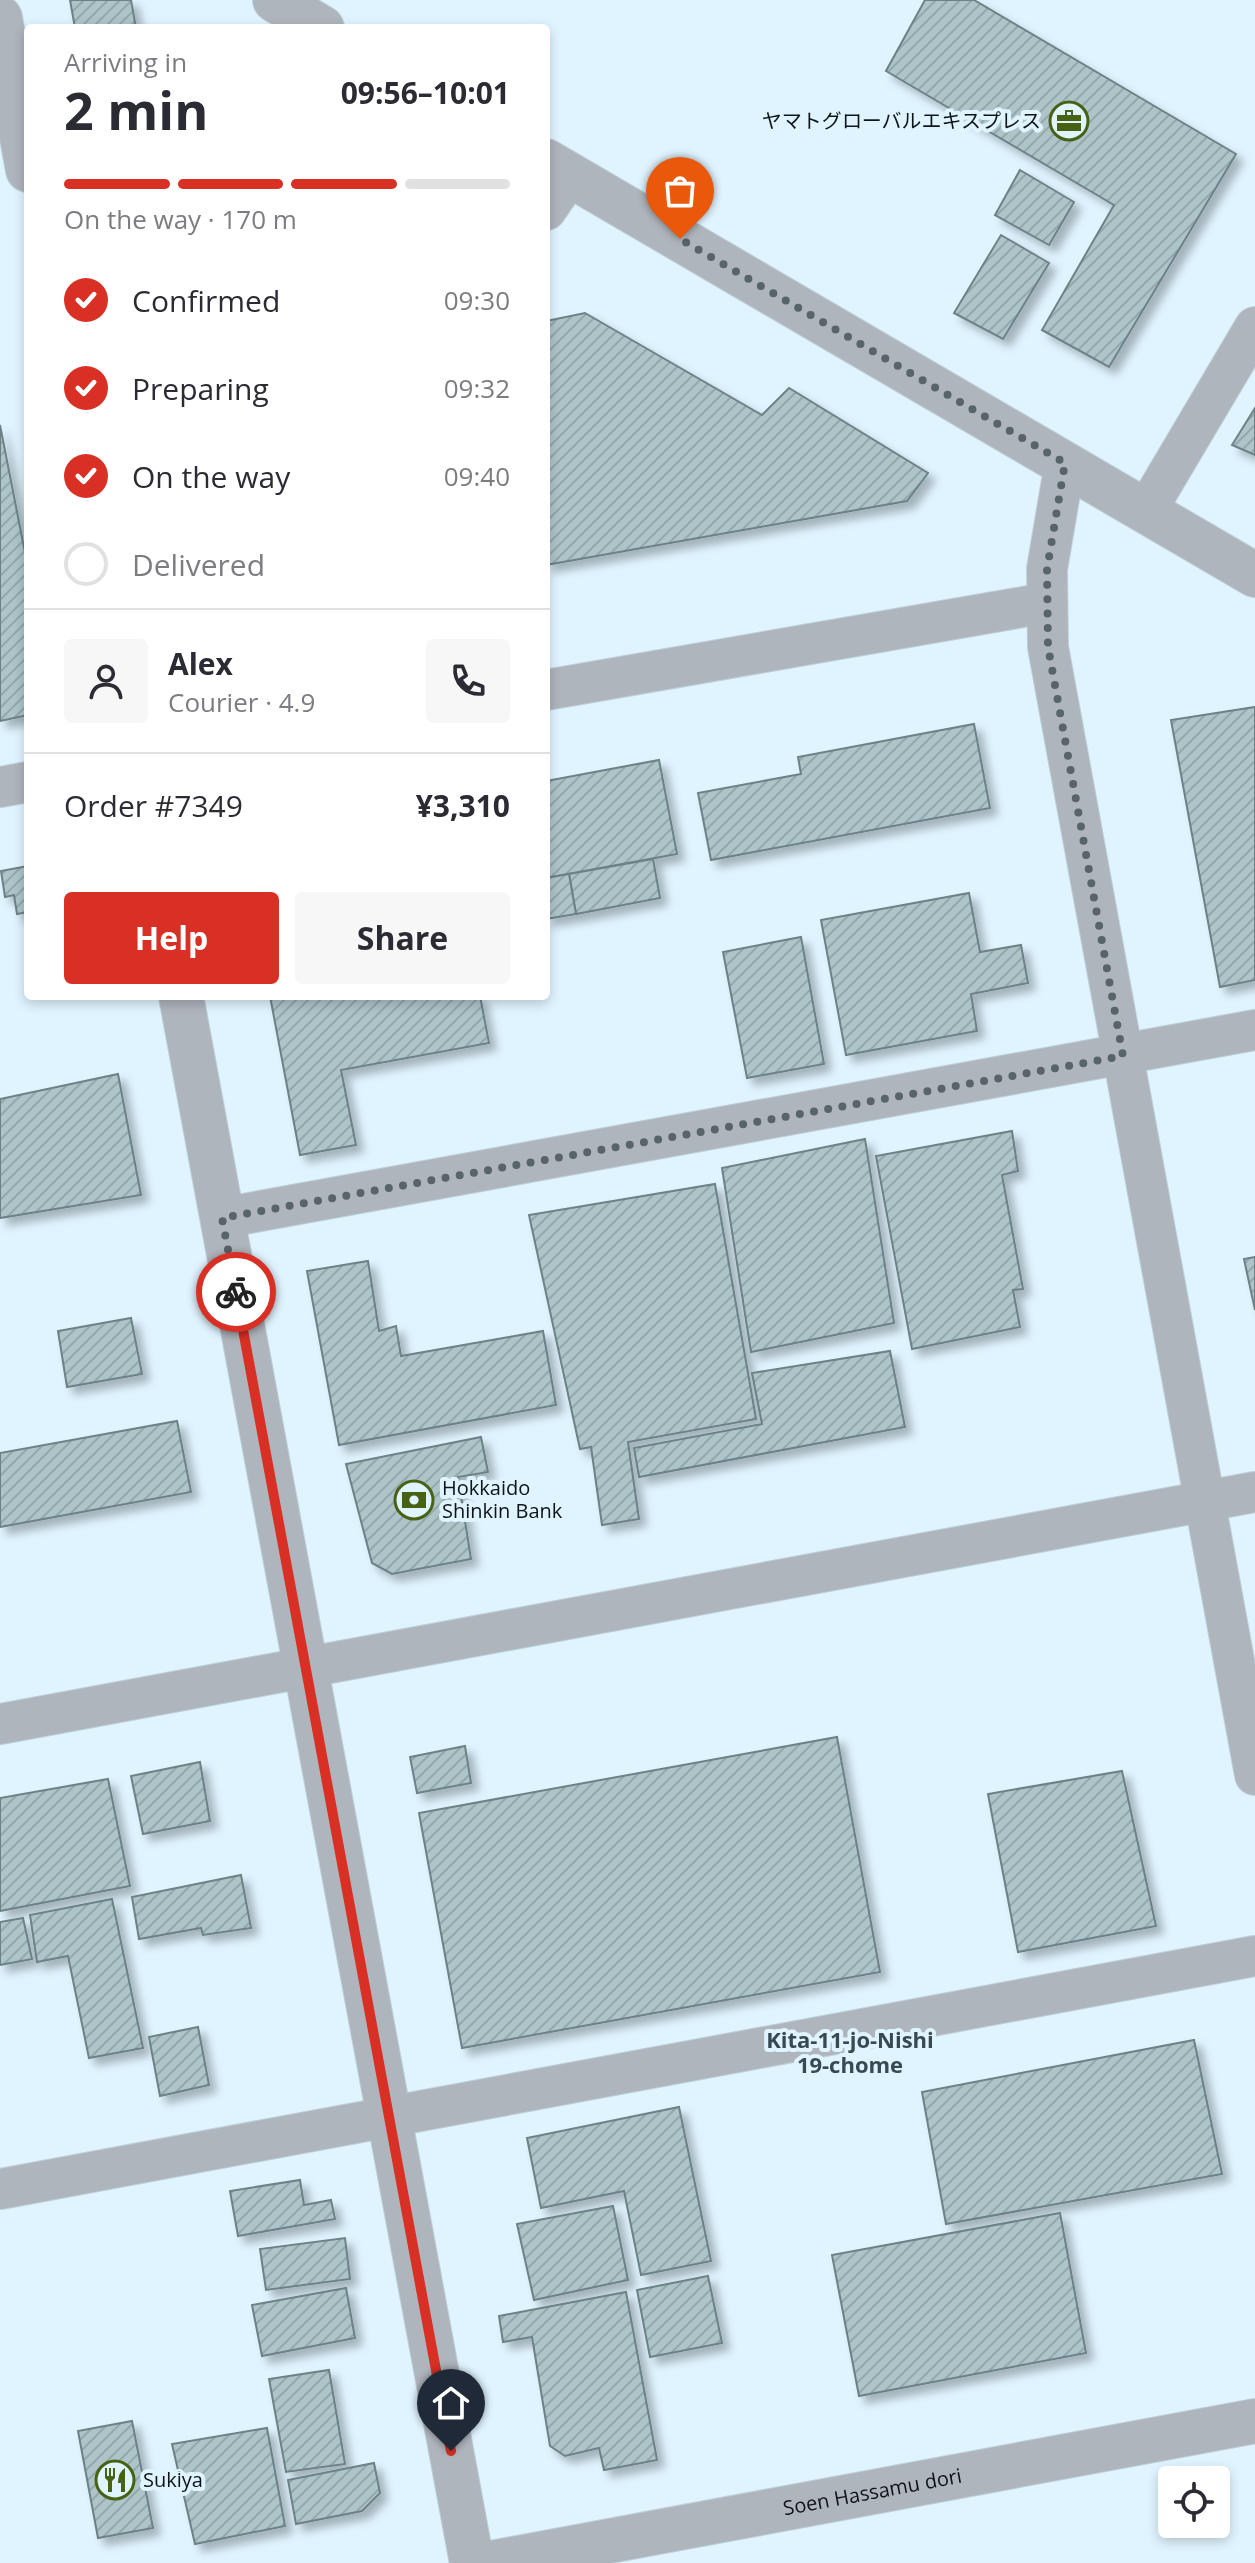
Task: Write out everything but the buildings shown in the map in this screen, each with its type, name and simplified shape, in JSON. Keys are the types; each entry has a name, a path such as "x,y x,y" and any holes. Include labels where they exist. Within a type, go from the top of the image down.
{"street":[{"path":"275,0 315,24"},
{"path":"0,18 24,148"},
{"path":"550,196 558,168 1255,575"},
{"path":"1146,511 1255,327"},
{"path":"1065,463 1047,569 1048,647 1202,1502 1255,1775"},
{"path":"550,689 1046,603"},
{"path":"0,787 24,783"},
{"path":"182,1000 472,2563"},
{"path":"222,1218 1255,1030"},
{"path":"0,1724 1255,1492"},
{"path":"0,2189 1255,1956"},
{"name":"Soen Hassamu dori","path":"491,2563 1255,2421"}],"way so far":[{"path":"236,1292 222,1218 1123,1056 1048,647 1047,569 1065,463 680,239"}],"place":[{"name":"ヤマトグローバルエキスプレス","path":"1069,121"},
{"name":"Hokkaido Shinkin Bank","path":"414,1500"},
{"name":"Sukiya","path":"115,2480"}],"district":[{"name":"Kita-11-jo-Nishi 19-chome","path":"850,2052"}],"route":[{"path":"236,1292 451,2451"}]}
